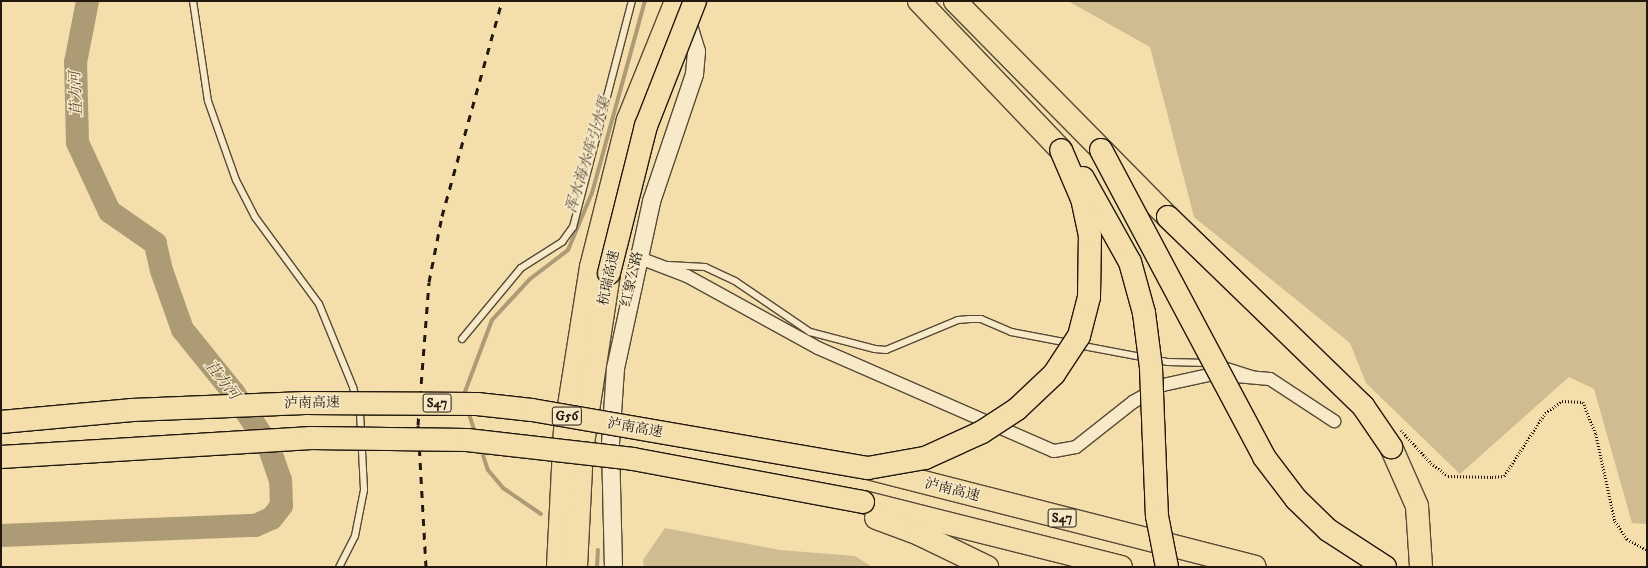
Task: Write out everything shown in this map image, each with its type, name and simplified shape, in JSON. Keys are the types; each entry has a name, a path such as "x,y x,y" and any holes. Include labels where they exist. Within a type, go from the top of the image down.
{"highway":[{"name":"杭瑞高速","path":"558,567 565,431 600,270 628,120 676,1"},
{"name":"杭瑞高速","path":"576,567 582,450 600,270 646,126 696,1"},
{"path":"919,1 1061,150 1091,188 1113,227 1130,262 1144,313 1151,368 1157,516 1167,567"},
{"path":"955,1 1168,217 1394,436 1417,506 1421,567"},
{"path":"868,468 925,458 982,432 1034,394 1073,348 1088,304 1092,256 1082,199 1061,150"},
{"path":"1101,150 1264,457 1296,499 1328,530 1385,567"},
{"name":"泸南高速","path":"1,422 132,410 304,403 477,404 532,410 868,468 1255,567"},
{"name":"S47","path":"1,457 311,438 468,440 633,459 863,502 1122,567"},
{"path":"814,493 919,534 987,567"}],"main road":[{"name":"红象公路","path":"612,567 612,401 622,325 637,257 695,65 693,36 680,1"}],"street":[{"path":"637,257 686,276 818,348 1054,451 1076,447 1133,402 1173,381 1213,374 1254,375 1282,384 1334,421"}],"lane":[{"path":"193,1 208,101 234,176 255,217 319,304 353,387 360,413 364,490 355,536 339,567"},
{"path":"462,339 521,268 562,242 573,227 632,1"},
{"path":"660,266 705,267 735,281 810,332 875,350 886,350 958,320 981,319 1010,332 1168,362 1234,366 1254,375"}],"path":[{"path":"1394,436 1448,476 1492,478 1504,476 1545,413 1562,401 1583,402 1598,439 1615,521 1627,539 1647,550"}],"shaded area":[{"path":"1068,1 1647,1 1647,524 1632,523 1594,389 1569,377 1460,474 1366,383 1350,343 1194,217 1150,47"},
{"path":"665,528 780,550 855,556 872,567 644,567 643,560"}],"waterway":[{"name":"苴力河","path":"1,535 255,525 271,518 281,505 280,480 268,445 233,392 182,329 161,270 155,243 109,211 77,142 75,62 87,1"},
{"name":"浑水海水库引水渠","path":"463,397 492,320 530,279 568,250 592,193 645,1"},
{"name":"浑水海水库引水渠","path":"468,411 475,433"},
{"name":"浑水海水库引水渠","path":"481,449 488,470 503,488 541,514"},
{"name":"浑水海水库引水渠","path":"597,567 598,550"}],"railway":[{"path":"426,567 418,425 429,282 442,216 502,1"}]}
